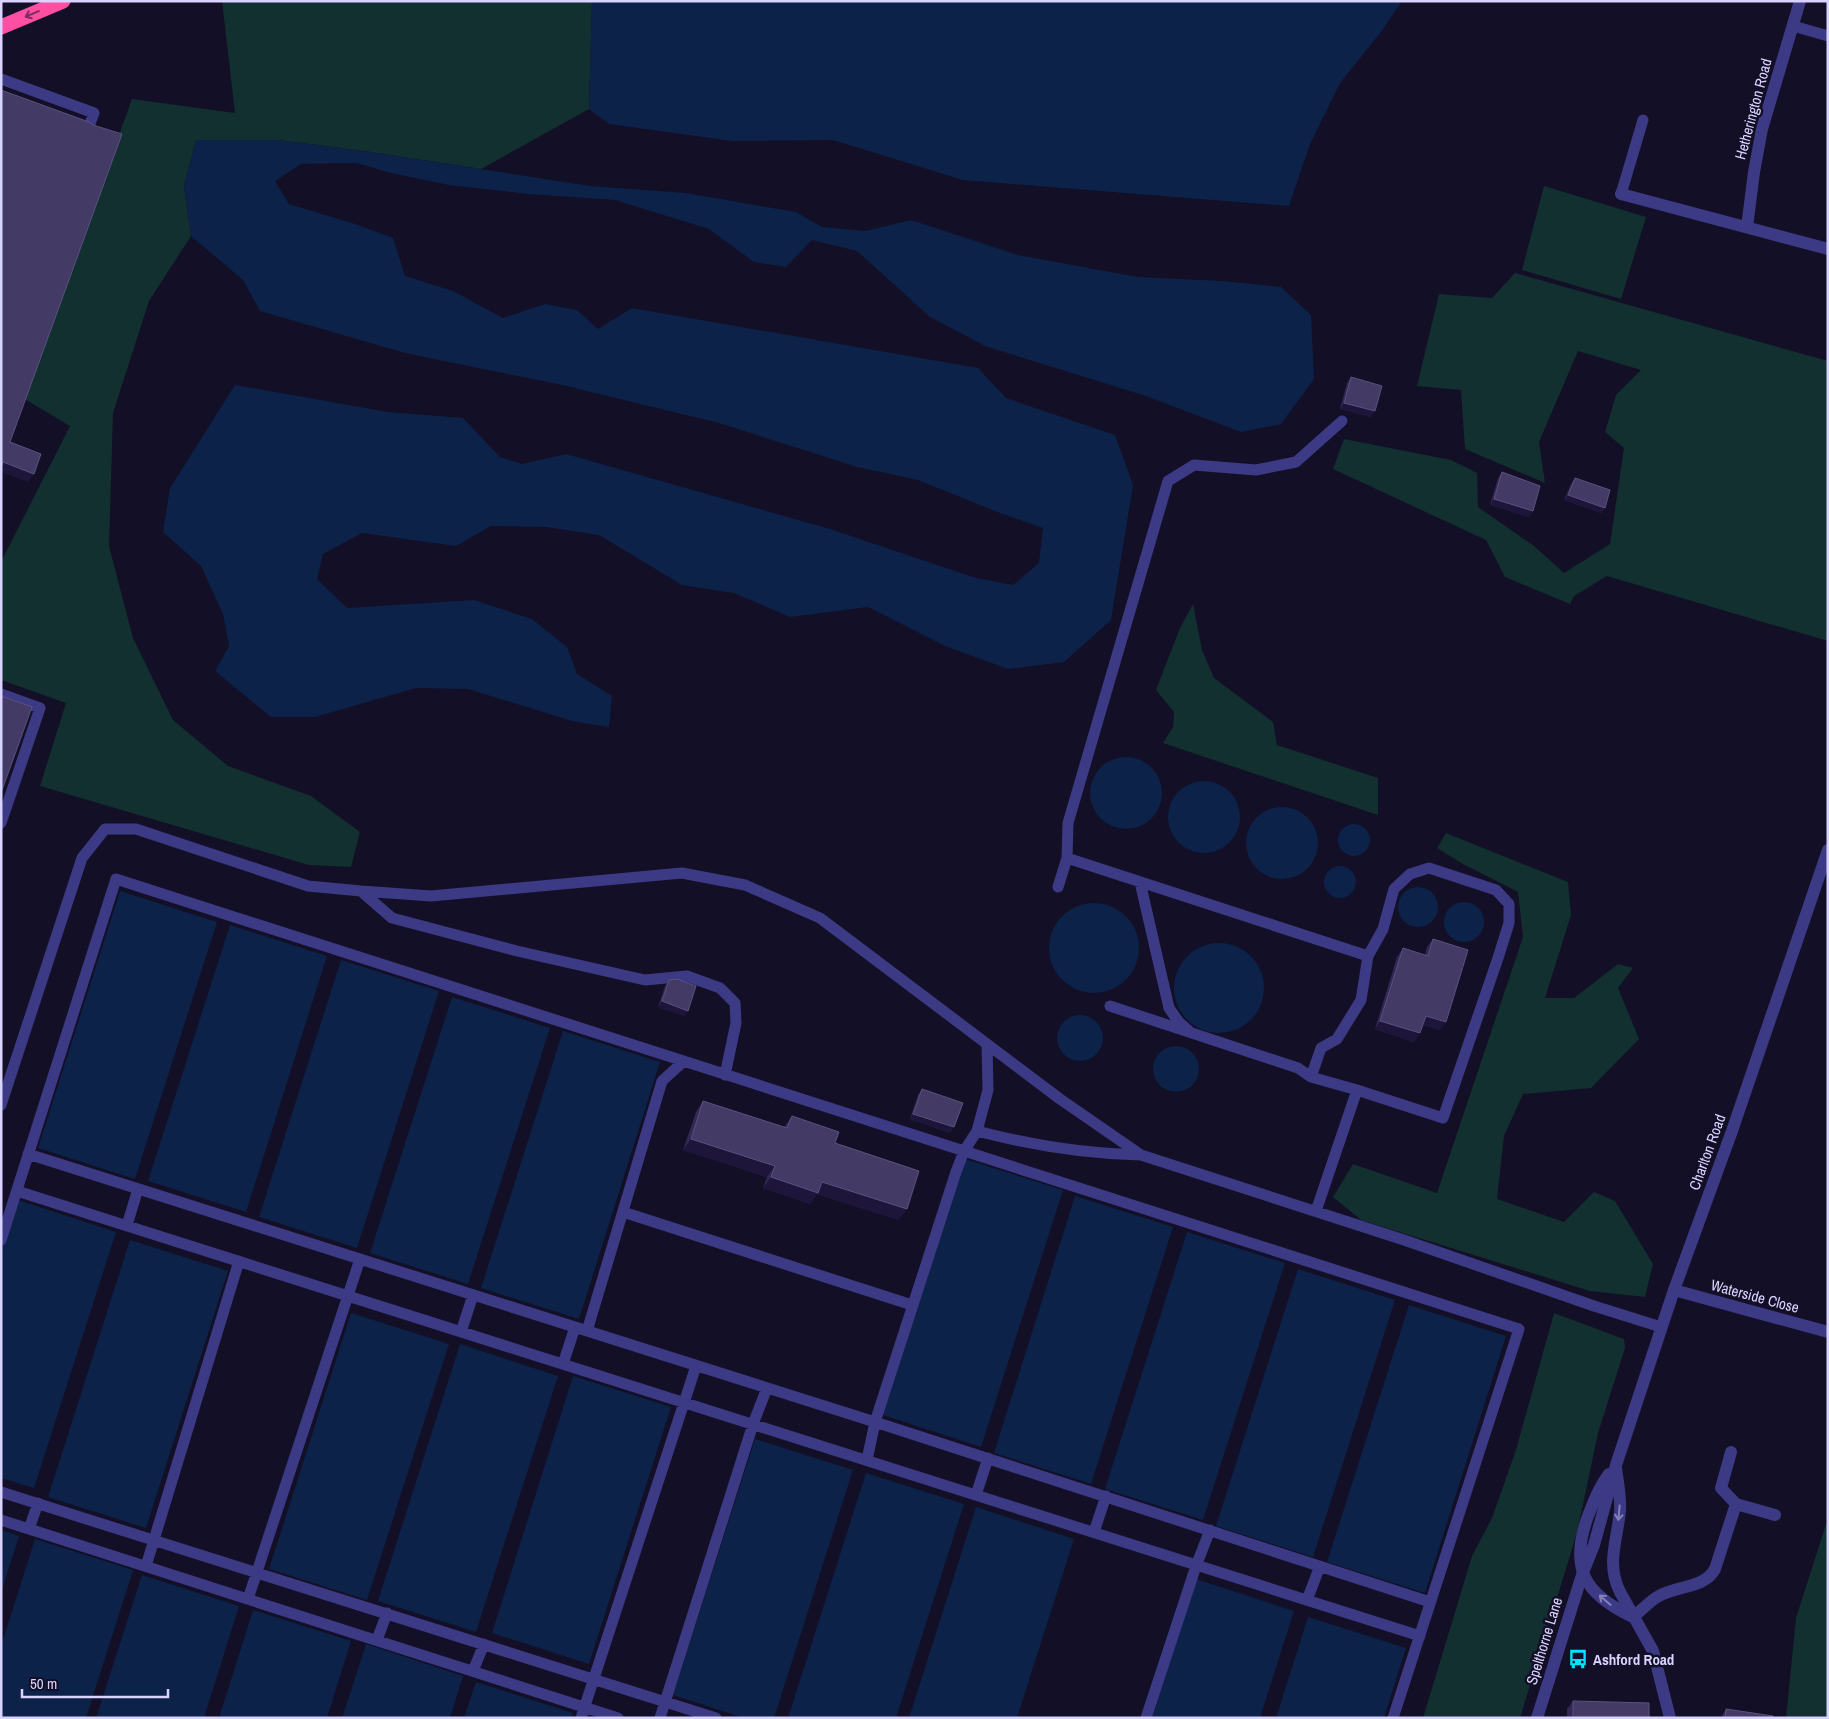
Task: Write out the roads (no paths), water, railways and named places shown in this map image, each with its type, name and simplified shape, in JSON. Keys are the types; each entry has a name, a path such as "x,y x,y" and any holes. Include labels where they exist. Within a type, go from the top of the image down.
{"highway":[{"path":"1,28 63,1"}],"street":[{"name":"Hetherington Road","path":"1747,228 1762,129 1800,1"},
{"path":"1622,194 1828,249"},
{"name":"Charlton Road","path":"1582,1575 1579,1557 1584,1528 1602,1482 1616,1465 1674,1290 1732,1131 1828,850"},
{"name":"Waterside Close","path":"1674,1290 1828,1332"},
{"path":"1731,1452 1721,1488 1736,1504 1775,1515"},
{"path":"1616,1465 1620,1492 1620,1512 1612,1571 1615,1582 1653,1651 1670,1718"},
{"path":"1634,1617 1656,1597 1671,1590 1703,1582 1710,1577 1715,1569 1736,1504"},
{"path":"1582,1575 1604,1599 1619,1611 1634,1617"},
{"name":"Spelthorne Lane","path":"1537,1718 1582,1575"}],"lane":[{"path":"1793,26 1828,36"},
{"path":"1,79 94,113 89,126"},
{"path":"1622,194 1644,120"},
{"path":"1058,887 1067,858 1068,823 1168,481 1194,465 1256,470 1296,462 1342,421"},
{"path":"1,694 40,708 1,823"},
{"path":"1,1105 82,858 105,829 136,829 308,886 361,891 431,896 682,873 745,885 820,918 1060,1099 1142,1155"},
{"path":"1067,858 1368,956"},
{"path":"1110,1006 1298,1068 1312,1077 1443,1118 1498,958 1508,923 1509,904 1496,890 1429,868 1410,874 1394,889 1383,929 1368,956 1361,1000 1337,1039 1321,1048 1312,1077"},
{"path":"1,1240 116,880 1519,1329 1394,1718"},
{"path":"1140,882 1169,1008 1178,1021 1192,1034"},
{"path":"361,891 392,918 517,951 645,980 686,976 720,988 735,1003 736,1023 726,1075"},
{"path":"867,1460 875,1422 956,1172 964,1151 977,1131 988,1090 987,1044"},
{"path":"587,1331 662,1081 684,1061"},
{"path":"1316,1211 1357,1090"},
{"path":"977,1131 1014,1141 1092,1153 1142,1155 1662,1327"},
{"path":"28,1154 988,1458 1430,1602"},
{"path":"127,1226 138,1189"},
{"path":"17,1191 1420,1636"},
{"path":"623,1212 912,1305"},
{"path":"248,1599 360,1259"},
{"path":"146,1566 239,1261"},
{"path":"461,1332 473,1295"},
{"path":"563,1364 575,1327"},
{"path":"583,1712 696,1366"},
{"path":"660,1718 753,1424 767,1388"},
{"path":"976,1495 988,1458"},
{"path":"1,1492 716,1718"},
{"path":"1094,1532 1106,1496"},
{"path":"29,1529 38,1503"},
{"path":"1,1520 472,1671 583,1712 618,1718"},
{"path":"1146,1718 1196,1566 1210,1530"},
{"path":"1307,1600 1320,1566"},
{"path":"377,1640 387,1613"},
{"path":"472,1671 484,1644"}],"water":[{"path":"592,1 1402,1 1381,32 1340,83 1310,144 1289,206 963,180 833,140 732,141 609,124 589,109"},
{"path":"196,140 277,140 364,151 590,186 686,193 796,212 822,227 865,231 911,220 1018,255 1138,277 1222,281 1281,287 1311,315 1314,379 1281,424 1241,432 1146,396 985,346 930,317 857,251 812,240 786,267 754,262 709,229 615,200 529,194 449,185 391,173 357,163 301,164 275,181 289,204 393,238 405,276 453,291 503,318 545,304 577,310 598,329 632,308 978,368 1006,398 1115,435 1133,485 1111,620 1064,662 1008,669 945,646 868,607 790,617 734,593 682,585 599,535 546,527 491,526 456,546 362,533 323,554 317,579 347,608 474,600 532,619 567,647 577,674 612,696 609,727 572,721 468,689 416,688 315,717 271,717 215,671 229,646 223,614 201,566 163,532 170,488 235,385 388,412 463,418 500,457 522,464 566,454 830,529 976,578 1013,585 1039,563 1043,528 918,480 857,467 719,423 562,385 405,353 260,311 243,280 191,236 184,186"},
{"path":"1133,757 1152,767 1160,779 1162,793 1160,807 1152,819 1140,827 1119,829 1100,819 1092,807 1090,786 1100,767 1112,759"},
{"path":"1211,781 1230,791 1238,803 1240,817 1238,831 1230,843 1218,851 1197,853 1178,843 1170,831 1168,810 1178,791 1190,783"},
{"path":"1289,807 1308,817 1316,829 1318,843 1316,857 1308,869 1296,877 1275,879 1256,869 1248,857 1246,836 1256,817 1268,809"},
{"path":"1354,824 1365,829 1370,840 1365,851 1354,856 1343,851 1338,840 1343,829"},
{"path":"1340,866 1351,871 1356,882 1351,893 1340,898 1329,893 1324,882 1329,871"},
{"path":"1422,887 1429,890 1435,896 1438,907 1437,915 1429,924 1422,927 1414,927 1407,924 1399,915 1398,903 1401,896 1410,888"},
{"path":"120,891 217,922 135,1179 38,1148"},
{"path":"1468,902 1475,905 1481,911 1484,922 1483,930 1475,939 1468,942 1460,942 1453,939 1445,930 1444,918 1447,911 1456,903"},
{"path":"1094,903 1111,906 1126,916 1136,931 1139,948 1136,965 1126,980 1111,990 1094,993 1077,990 1062,980 1052,965 1049,948 1052,931 1062,916 1077,906"},
{"path":"230,925 327,956 246,1212 148,1181"},
{"path":"1219,943 1236,946 1251,956 1261,971 1264,988 1261,1005 1251,1020 1236,1030 1219,1033 1202,1030 1187,1020 1177,1005 1174,988 1177,971 1187,956 1202,946"},
{"path":"341,960 439,991 357,1248 259,1217"},
{"path":"452,997 550,1028 468,1284 370,1253"},
{"path":"1085,1015 1097,1021 1102,1029 1102,1047 1097,1055 1089,1060 1075,1061 1063,1055 1058,1047 1057,1033 1063,1021 1071,1016"},
{"path":"563,1031 660,1062 579,1319 481,1288"},
{"path":"1181,1046 1185,1047 1195,1056 1198,1060 1198,1078 1189,1088 1181,1092 1171,1092 1163,1088 1154,1078 1153,1064 1157,1056 1167,1047"},
{"path":"965,1159 1063,1190 981,1447 883,1415"},
{"path":"1075,1196 1173,1227 1091,1484 994,1453"},
{"path":"18,1200 116,1232 34,1488 1,1478 1,1253"},
{"path":"1187,1232 1285,1263 1203,1520 1105,1489"},
{"path":"130,1240 228,1271 146,1528 48,1497"},
{"path":"1298,1269 1395,1300 1313,1557 1216,1526"},
{"path":"1409,1305 1506,1336 1425,1593 1327,1562"},
{"path":"351,1313 449,1344 367,1600 269,1569"},
{"path":"460,1344 558,1376 476,1632 378,1601"},
{"path":"573,1376 671,1407 589,1664 492,1633"},
{"path":"755,1439 853,1470 774,1718 744,1718 673,1695"},
{"path":"866,1473 964,1504 896,1718 788,1718"},
{"path":"976,1507 1074,1539 1017,1718 909,1718"},
{"path":"1,1530 19,1536 1,1593"},
{"path":"35,1539 133,1570 86,1718 1,1718 1,1646"},
{"path":"142,1575 239,1606 204,1718 96,1718"},
{"path":"1196,1579 1294,1611 1260,1718 1152,1718"},
{"path":"253,1610 351,1641 327,1718 219,1718"},
{"path":"1308,1617 1406,1648 1384,1718 1276,1718"},
{"path":"366,1644 463,1676 450,1718 342,1718"},
{"path":"476,1682 573,1713 572,1718 464,1718"}],"place":[{"name":"Ashford Road","path":"1578,1659"}]}
